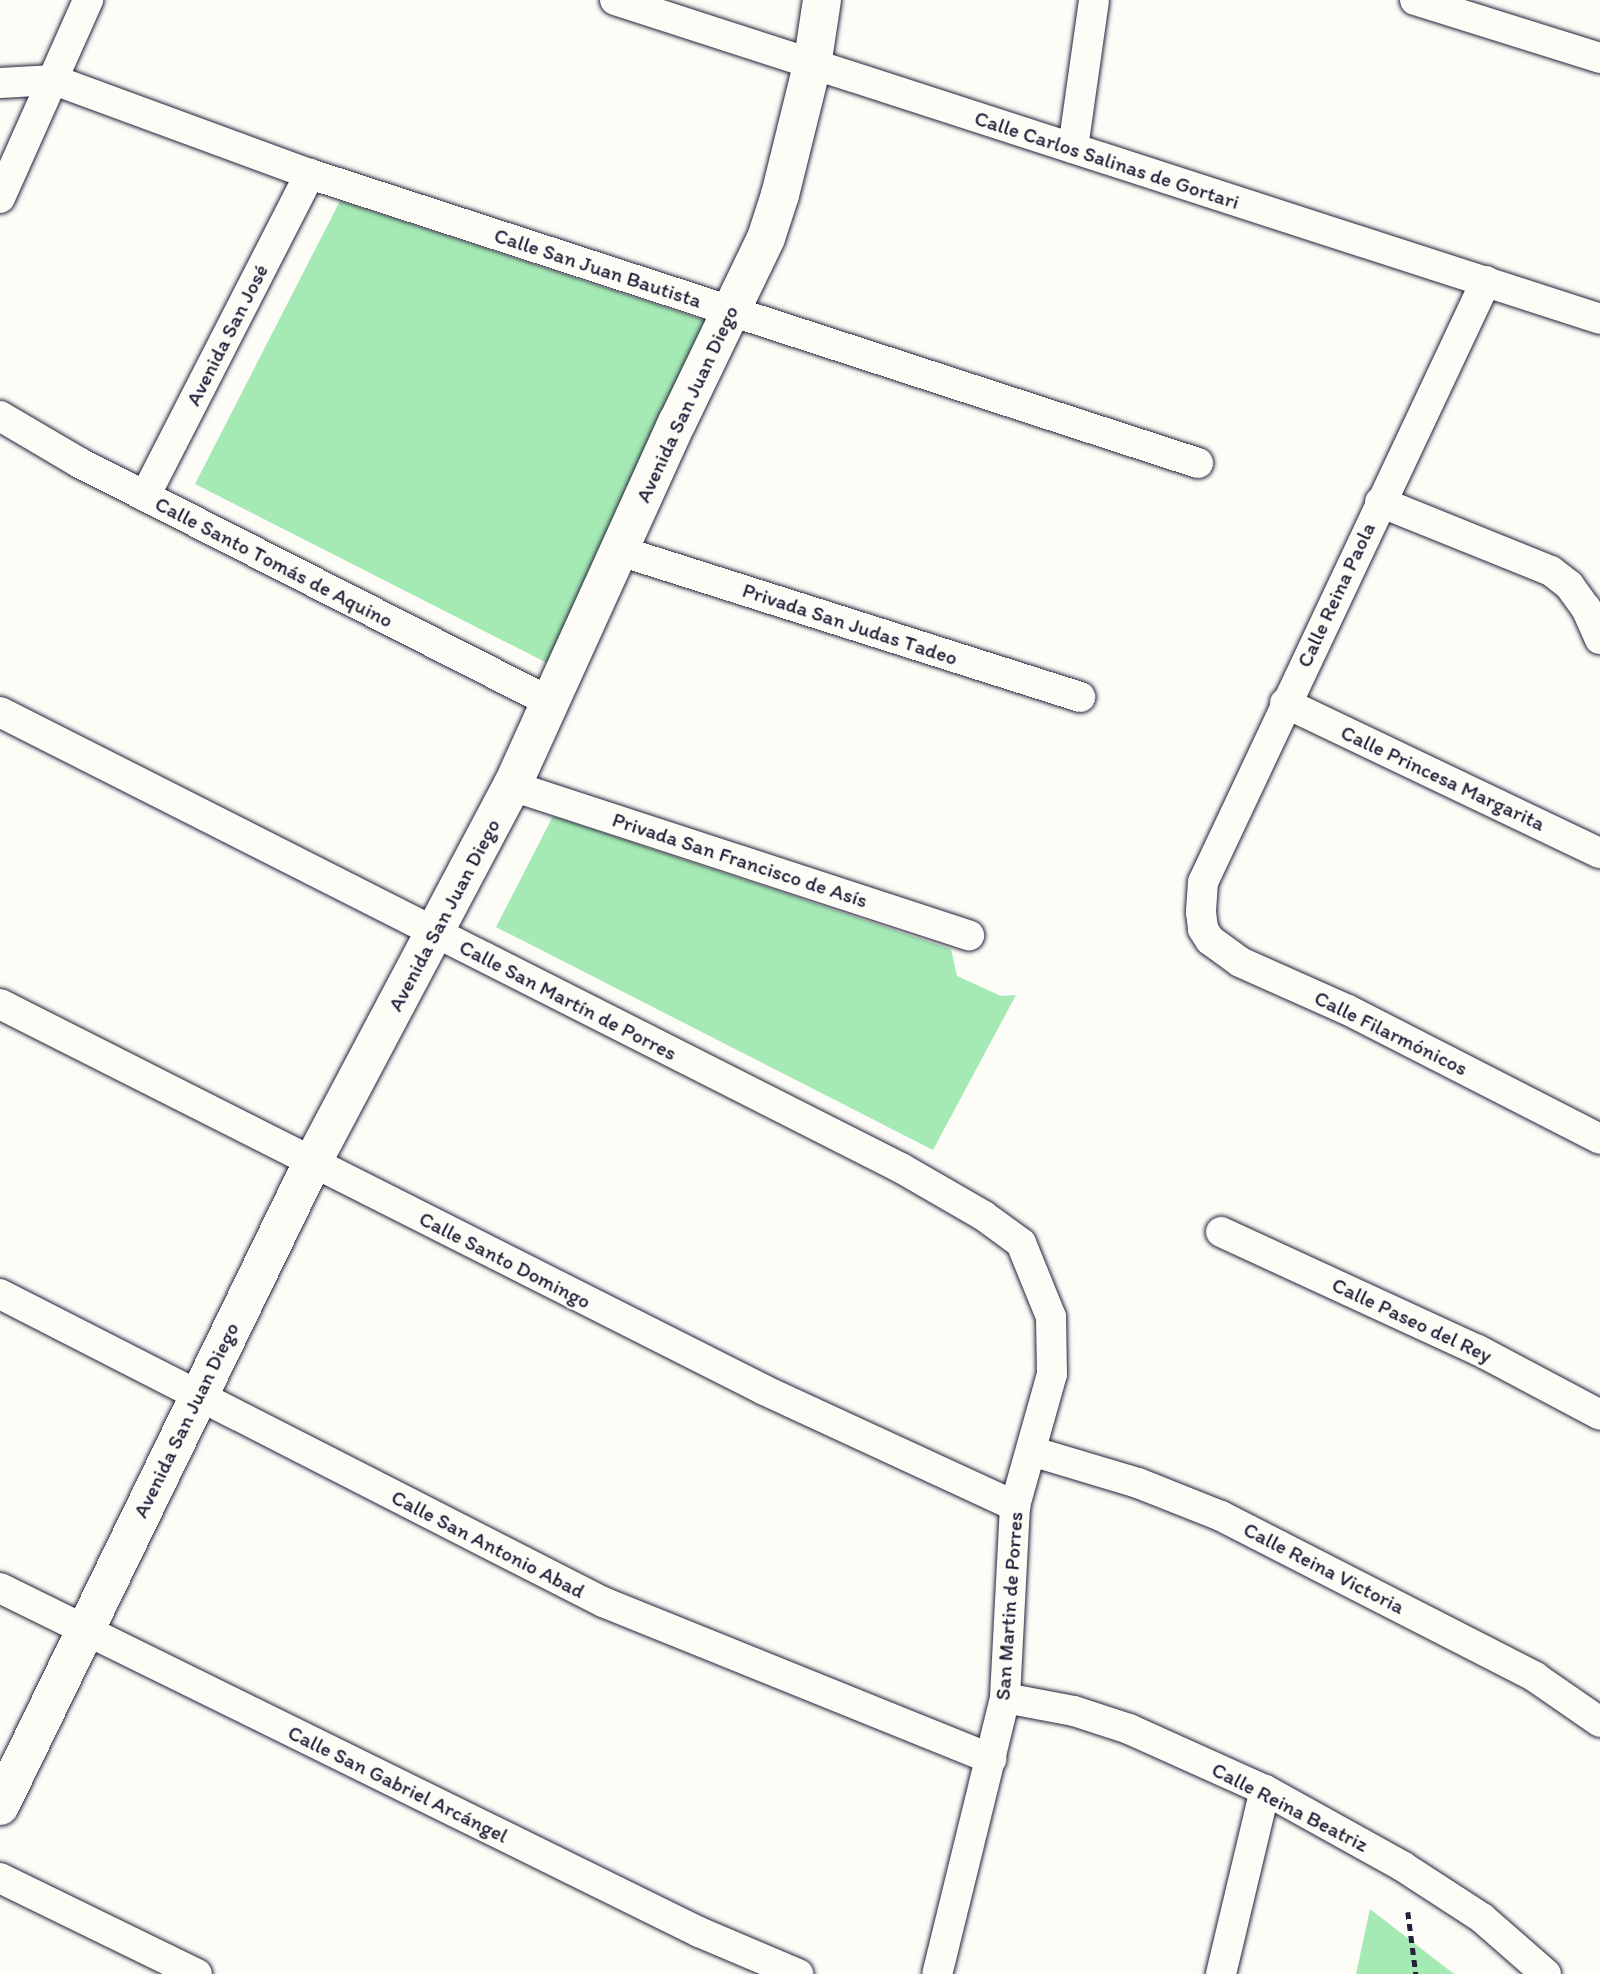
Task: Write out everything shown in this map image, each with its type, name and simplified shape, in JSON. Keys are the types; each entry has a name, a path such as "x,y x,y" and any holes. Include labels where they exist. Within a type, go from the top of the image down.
{"street":[{"path":"0,198 88,0"},
{"name":"Calle Carlos Salinas de Gortari","path":"615,0 811,66 1600,319"},
{"name":"Avenida San Juan Diego","path":"0,1806 312,1163 512,786 766,238 780,195 811,66 822,0"},
{"path":"1073,148 1094,0"},
{"path":"1415,0 1600,58"},
{"name":"Calle San Juan Bautista","path":"0,83 54,80 310,174 1198,463"},
{"name":"Avenida San José","path":"145,496 310,174"},
{"name":"Calle Reina Paola","path":"1201,912 1203,881 1486,281"},
{"name":"Calle Santo Tomás de Aquino","path":"0,416 145,496 552,703"},
{"path":"1380,502 1551,571 1569,585 1586,608 1600,639"},
{"name":"Privada San Judas Tadeo","path":"620,551 1080,697"},
{"name":"Calle Princesa Margarita","path":"1286,703 1600,853"},
{"name":"Calle San Martín de Porres","path":"0,712 901,1168 984,1216"},
{"name":"Privada San Francisco de Asís","path":"512,786 969,935"},
{"name":"Calle Filarmónicos","path":"1201,912 1203,929 1210,940 1240,962 1348,1010 1600,1139"},
{"name":"Calle Santo Domingo","path":"0,1004 764,1390 1015,1506"},
{"name":"San Martin de Porres","path":"937,1974 1005,1698 1015,1506 1052,1374 1051,1317 1021,1243 984,1216"},
{"name":"Calle Paseo del Rey","path":"1221,1232 1478,1350 1600,1415"},
{"name":"Calle San Antonio Abad","path":"0,1294 603,1602 992,1759"},
{"name":"Calle Reina Victoria","path":"1031,1451 1138,1483 1221,1516 1535,1677 1600,1722"},
{"name":"Calle San Gabriel Arcángel","path":"0,1588 699,1932 798,1974"},
{"name":"Calle Reina Beatriz","path":"1005,1698 1074,1712 1129,1729 1265,1790 1402,1866 1482,1918 1546,1974"},
{"path":"1221,1974 1265,1790"},
{"path":"0,1878 197,1974"}],"path":[{"path":"1402,1866 1416,1974"}],"green space":[{"path":"340,201 713,323 553,666 195,484"},
{"path":"553,816 951,949 957,976 1001,996 1016,995 933,1150 496,927"},
{"path":"1370,1909 1454,1974 1356,1974"}]}
